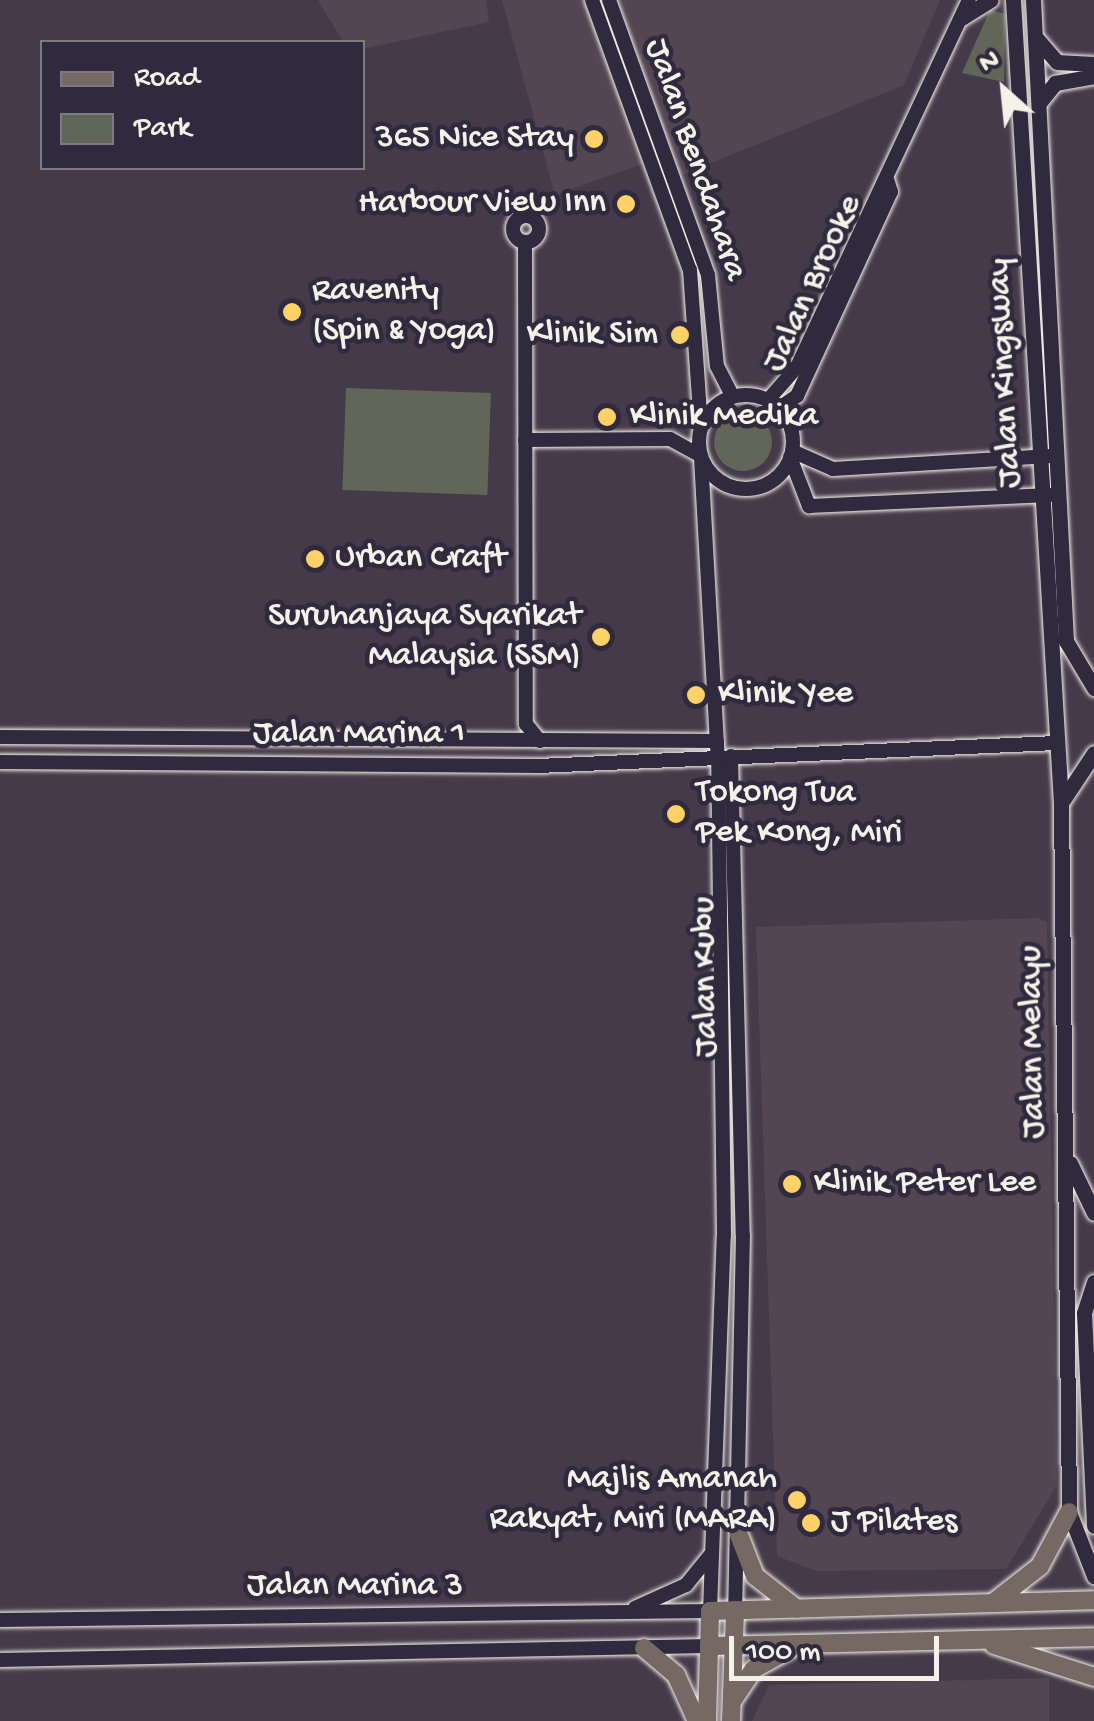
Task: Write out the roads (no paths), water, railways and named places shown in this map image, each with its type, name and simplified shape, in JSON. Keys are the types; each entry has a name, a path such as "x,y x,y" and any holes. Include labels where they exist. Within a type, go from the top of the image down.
{"main road":[{"path":"960,19 990,0"},
{"name":"Jalan Kingsway","path":"1034,0 1056,743"},
{"name":"Jalan Kingsway","path":"1011,1 1050,456"},
{"path":"1037,39 1057,62 1094,64"},
{"path":"1039,104 1055,83 1094,76"},
{"name":"Jalan Kingsway","path":"1051,495 1066,641 1094,688"},
{"name":"Jalan Melayu","path":"1056,743 1061,803 1070,1512 1094,1576"},
{"path":"1061,803 1094,753"},
{"path":"1066,1151 1094,1213"},
{"path":"1094,1282 1084,1314 1094,1526"},
{"path":"989,1605 1040,1566 1070,1512"},
{"path":"739,1535 755,1576 798,1609"},
{"path":"710,1611 1094,1600"},
{"name":"Jalan Kubu","path":"731,1712 735,1610"},
{"name":"Jalan Kubu","path":"707,1721 710,1611"},
{"path":"709,1646 1094,1637"},
{"path":"982,1641 1094,1676"},
{"path":"731,1712 754,1669 800,1644"},
{"path":"644,1648 676,1674 697,1721"}],"street":[{"name":"Jalan Bendahara","path":"592,0 690,270 701,428"},
{"name":"Jalan Bendahara","path":"609,0 708,275 717,366 732,396"},
{"name":"Jalan Brooke","path":"774,404 797,396 891,192 887,179 969,0"},
{"path":"525,243 526,724 540,741"},
{"path":"734,761 717,741 701,456 701,428 732,396 774,404 809,506 1051,495"},
{"path":"525,440 670,439 701,456 717,479 750,488 772,480 791,454"},
{"path":"791,454 832,469 1050,456"},
{"name":"Jalan Marina 1","path":"0,737 717,741"},
{"name":"Jalan Kubu","path":"710,1611 724,1235 717,741"},
{"name":"Jalan Marina 1","path":"0,762 718,762 1056,743"},
{"name":"Jalan Kubu","path":"734,761 739,1535 735,1610"},
{"path":"615,1614 686,1585 714,1551"},
{"name":"Jalan Marina 3","path":"0,1620 710,1611"},
{"name":"Jalan Marina 3","path":"0,1660 709,1646"}],"place":[{"name":"365 Nice Stay","path":"594,139"},
{"name":"Harbour View Inn","path":"626,204"},
{"name":"Ravenity (Spin & Yoga)","path":"292,312"},
{"name":"Klinik Sim","path":"680,335"},
{"name":"Klinik Medika","path":"607,417"},
{"name":"Urban Craft","path":"315,559"},
{"name":"Suruhanjaya Syarikat Malaysia (SSM)","path":"601,637"},
{"name":"Klinik Yee","path":"696,695"},
{"name":"Tokong Tua Pek Kong, Miri","path":"676,814"},
{"name":"Klinik Peter Lee","path":"792,1184"},
{"name":"Majlis Amanah Rakyat, Miri (MARA)","path":"797,1500"},
{"name":"J Pilates","path":"811,1523"}]}
